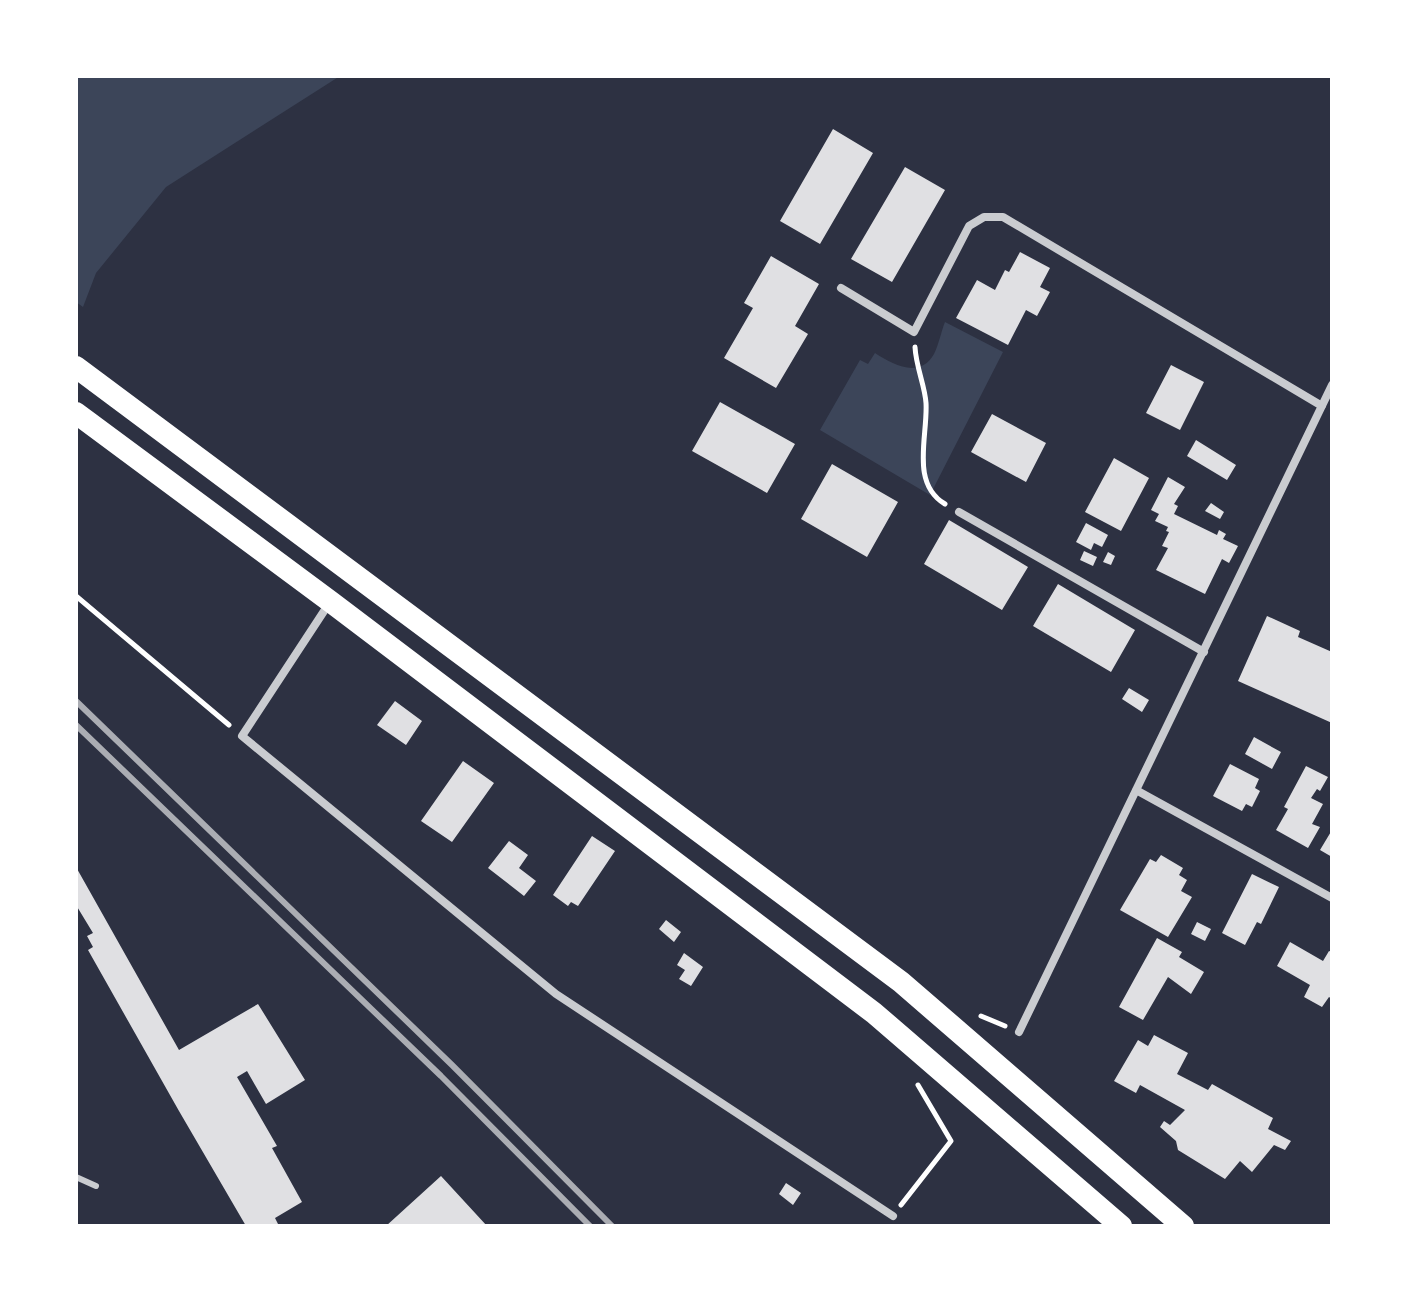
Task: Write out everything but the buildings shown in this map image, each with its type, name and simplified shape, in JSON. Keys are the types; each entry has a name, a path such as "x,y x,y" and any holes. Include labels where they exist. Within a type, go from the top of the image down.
{"highway":[{"path":"76,367 901,982 1183,1226"},
{"path":"76,413 874,1013 1121,1226"}],"street":[{"path":"841,288 914,332 969,226 984,217 1003,217 1322,406"},
{"path":"1019,1032 1332,385"},
{"path":"959,512 1204,652"},
{"path":"331,602 242,736 556,994 893,1216"},
{"path":"1136,790 1332,898"}],"lane":[{"path":"76,1177 96,1186"}],"path":[{"path":"914,332 916,368 926,402 923,469 935,498 959,512"},
{"path":"76,596 242,736"},
{"path":"893,1216 951,1141 916,1082"}],"shaded area":[{"path":"76,76 340,76 166,187 96,273 83,307 76,302"},
{"path":"945,322 1003,352 930,495 820,430 860,360 868,364 875,353 898,365 921,366 934,354"}],"railway":[{"path":"76,701 452,1065 612,1226"},
{"path":"76,725 441,1076 590,1226"}]}
